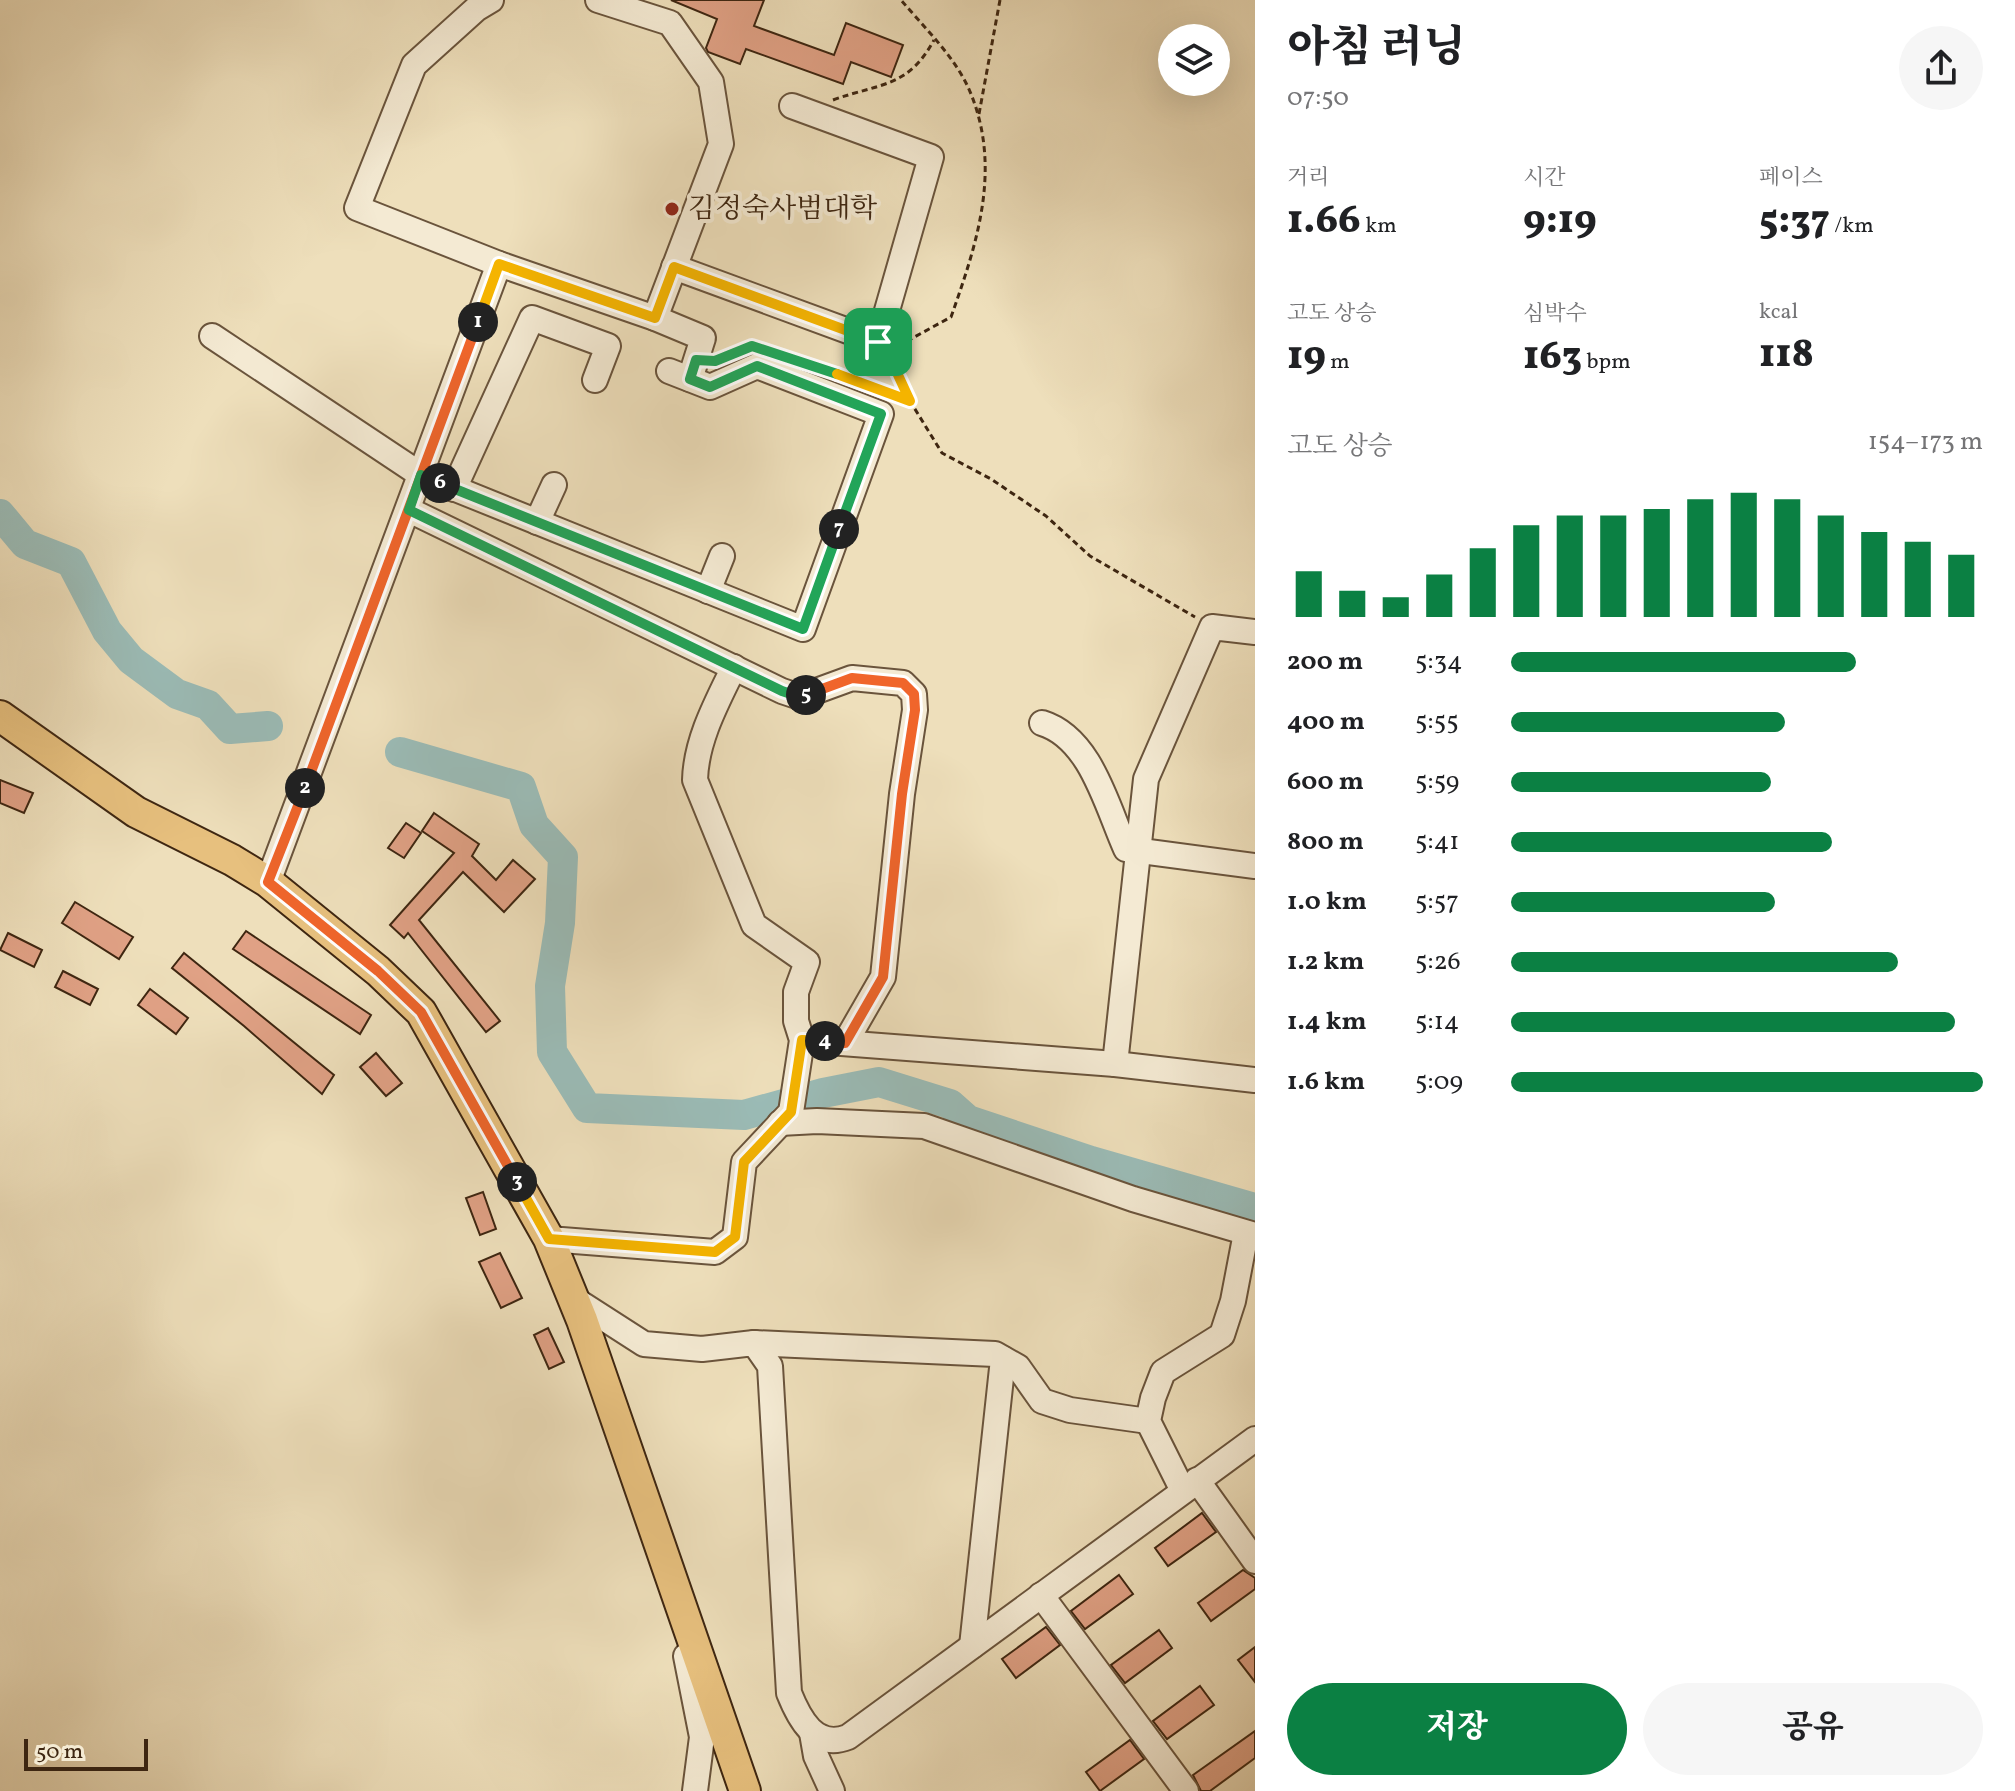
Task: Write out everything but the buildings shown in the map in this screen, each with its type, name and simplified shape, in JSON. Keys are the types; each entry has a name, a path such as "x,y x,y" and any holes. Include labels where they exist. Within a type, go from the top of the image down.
{"main road":[{"path":"0,717 136,812 232,860 268,882 378,971 421,1012 549,1239 574,1299 745,1791"}],"street":[{"path":"598,0 670,23 711,82 721,144 655,318"},
{"path":"212,336 421,475 803,629 881,414 757,366 710,387 679,375 703,338 655,318 499,264 357,208 414,65 478,3"},
{"path":"674,267 878,342 931,157 800,109"},
{"path":"268,882 499,264"},
{"path":"454,489 532,318 608,346 595,380"},
{"path":"537,522 554,485"},
{"path":"409,510 800,697 852,678 903,683 914,694 915,710 902,794 883,977 845,1043"},
{"path":"708,591 722,556"},
{"path":"1115,1064 1146,779 1212,627 1255,632"},
{"path":"549,1239 715,1252 735,1237 744,1162 785,1118 802,1040 796,1021 796,992 807,962 754,925 695,780 696,760 717,702 734,667"},
{"path":"1042,723 1057,727 1087,761 1126,849 1255,866"},
{"path":"802,1040 1115,1064 1255,1080"},
{"path":"785,1118 924,1126 1133,1199 1251,1234 1222,1335 1163,1372 1148,1421"},
{"path":"574,1299 644,1344 702,1349 754,1343 995,1354 1018,1367 1042,1401 1070,1410 1148,1421 1190,1485 1255,1561"},
{"path":"754,1343 770,1366 789,1693 799,1717 812,1733 816,1756 832,1791"},
{"path":"972,1646 1003,1359"},
{"path":"812,1733 838,1741 848,1737 1255,1439"},
{"path":"665,1564 702,1737 695,1791"},
{"path":"1041,1595 1186,1791"}],"path":[{"path":"901,0 967,85 978,118 988,174 969,265 951,317 887,351 910,401 942,453 991,479 1046,516 1090,556 1212,627"},
{"path":"978,118 1000,0"},
{"path":"800,109 901,79 916,69 934,40"},
{"path":"841,376 910,401"}],"waterway":[{"path":"0,514 25,544 71,562 107,631 131,660 177,694 208,705 230,729 268,726"},
{"path":"400,752 521,787 534,825 563,857 560,923 550,986 552,1052 587,1108 744,1115 823,1093 879,1082 950,1104 968,1120 1091,1161 1255,1208"}],"place":[{"name":"김정숙사범대학","path":"672,209"}],"route":[{"path":"499,264 655,318 674,267 878,342 887,351 910,401 752,346 715,361 696,360 690,379 710,387 757,366 881,414 803,629 421,475 409,510 782,691 800,697 852,678 903,683 914,694 915,710 902,794 883,977 845,1043 802,1040 791,1112 744,1162 735,1237 715,1252 549,1239 421,1012 378,971 268,882 499,264"}]}
